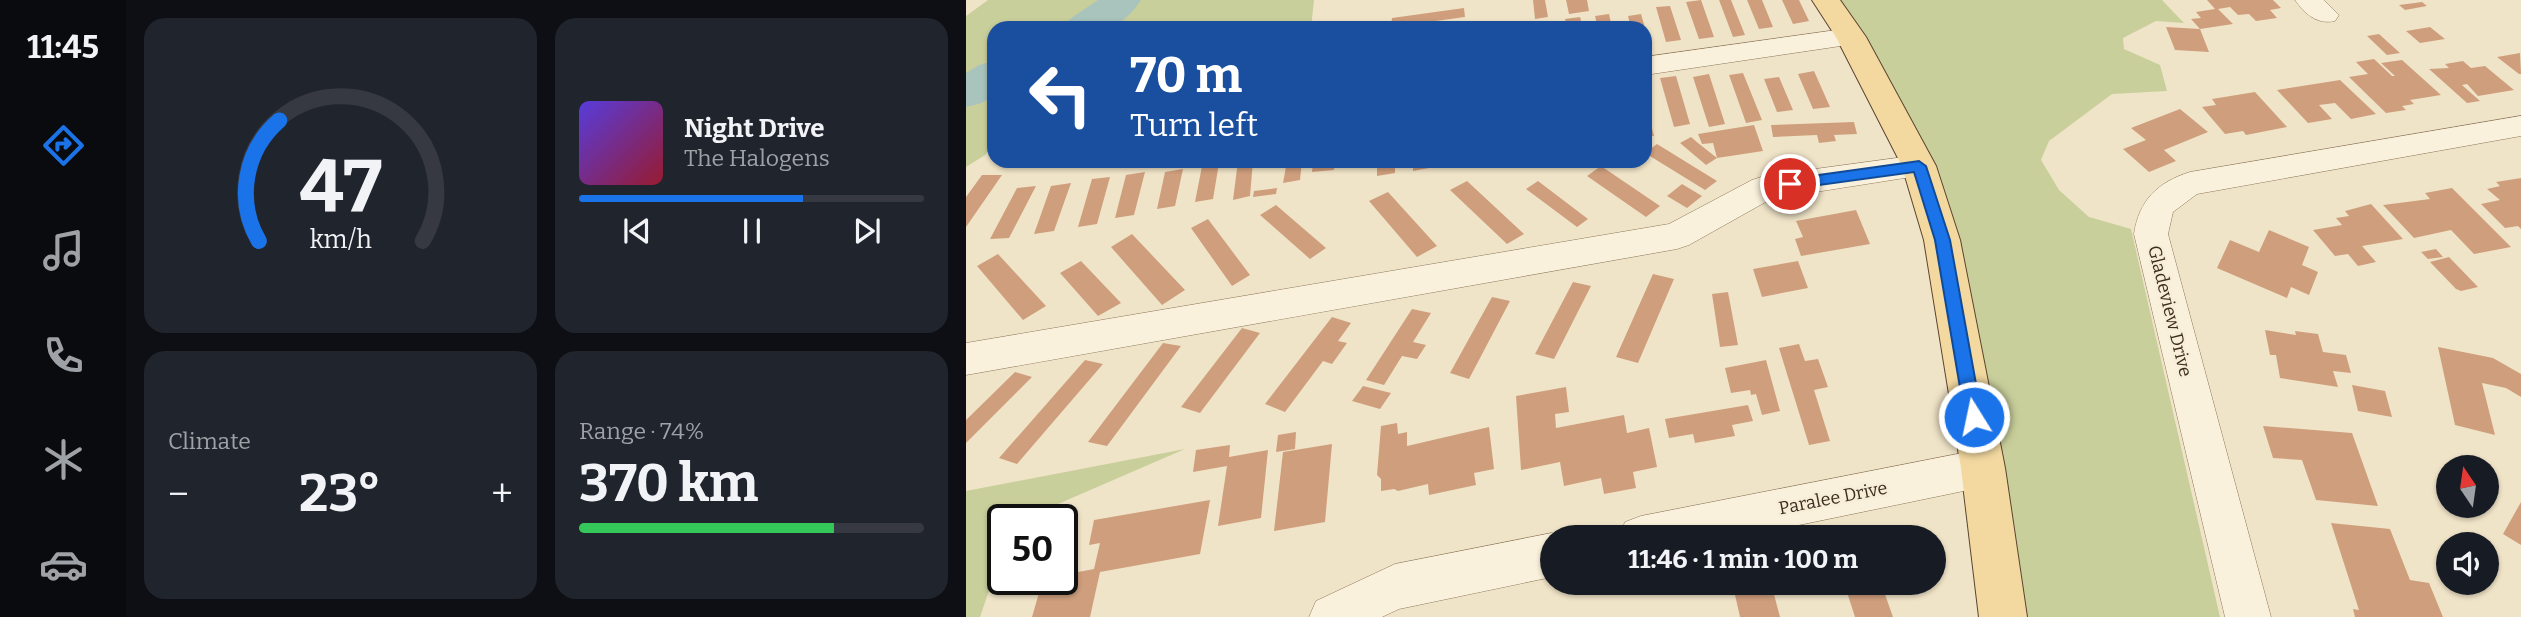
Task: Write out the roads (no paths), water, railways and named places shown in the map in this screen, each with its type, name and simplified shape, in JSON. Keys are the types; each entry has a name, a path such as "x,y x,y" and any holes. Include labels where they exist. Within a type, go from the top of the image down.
{"main road":[{"path":"1826,0 1851,37 1919,166 1942,240 1983,468 2003,617"}],"street":[{"path":"1652,65 1851,37"},
{"name":"Gladeview Drive","path":"2248,617 2151,234 2152,216 2160,203 2173,192 2190,184 2521,126"},
{"path":"966,359 1677,236 1764,188 1919,166"},
{"name":"Paralee Drive","path":"1700,525 1983,468"},
{"path":"1332,617 1394,602 1540,559"}],"waterway":[{"path":"1096,21 1121,0"},
{"path":"966,93 987,80"}]}
